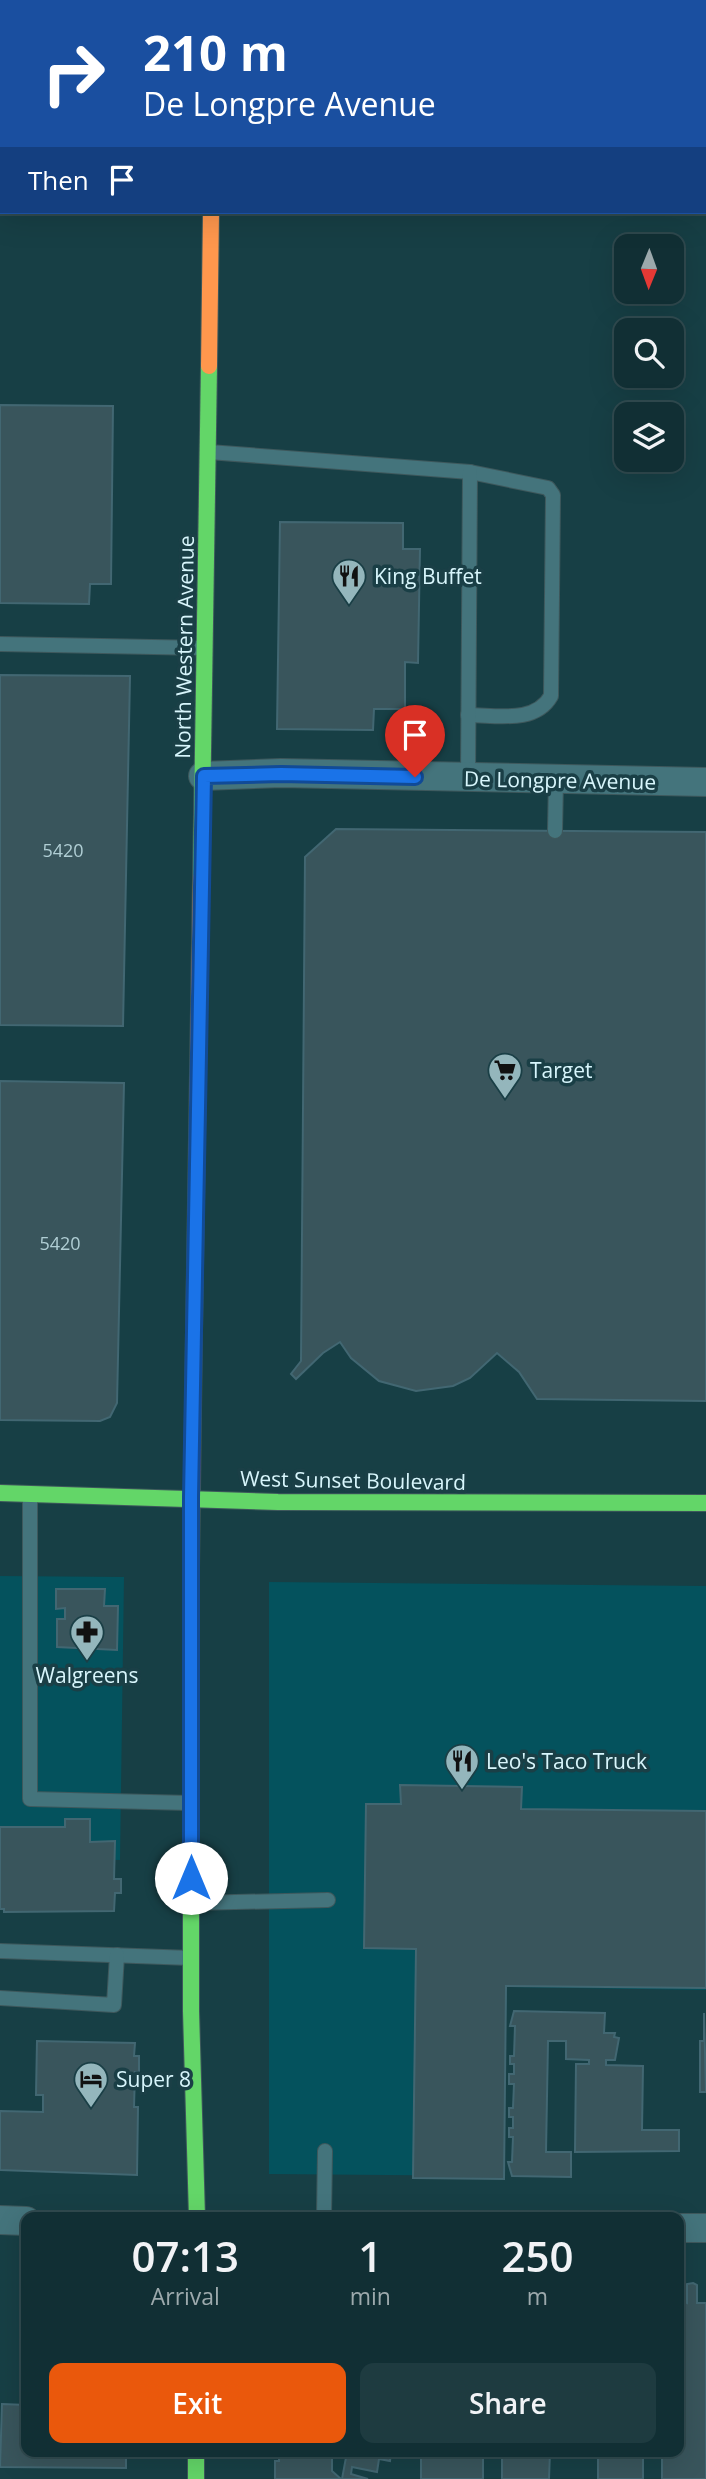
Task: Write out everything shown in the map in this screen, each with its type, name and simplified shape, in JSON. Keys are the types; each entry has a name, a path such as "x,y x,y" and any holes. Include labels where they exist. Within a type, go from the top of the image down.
{"main road":[{"name":"North Western Avenue","path":"197,2212 191,1958 191,1497 211,214"},
{"name":"West Sunset Boulevard","path":"0,1493 191,1497 278,1502 706,1503"},
{"path":"196,2457 196,2479"}],"street":[{"name":"De Longpre Avenue","path":"204,776 281,774 706,782"},
{"path":"0,2220 21,2221"},
{"path":"684,2228 706,2228"}],"lane":[{"path":"208,452 470,472 540,484 552,495 551,696 544,709 534,714 468,715"},
{"path":"468,778 470,472"},
{"path":"0,644 205,648"},
{"path":"555,831 556,780"},
{"path":"30,1494 30,1798 192,1803"},
{"path":"191,1903 328,1900"},
{"path":"0,1951 191,1958"},
{"path":"0,1998 114,2006 117,1955"},
{"path":"324,2212 325,2151"}],"shaded area":[{"path":"0,1576 124,1577 120,1860 0,1858"},
{"path":"269,1582 706,1586 706,1990 507,1987 501,2176 269,2174"}],"building":[{"path":"0,405 113,406 111,584 90,584 89,604 0,603"},
{"name":"King Buffet","path":"280,522 403,523 403,549 420,549 418,663 405,662 405,709 374,709 373,730 277,729"},
{"path":"0,675 130,676 123,1026 0,1025"},
{"name":"Target","path":"336,829 706,832 706,1401 537,1399 519,1372 497,1353 470,1378 453,1386 416,1391 379,1381 351,1358 340,1342 323,1353 296,1379 291,1374 301,1361 305,857"},
{"path":"0,1081 124,1083 117,1403 110,1417 100,1421 0,1420"},
{"path":"56,1589 105,1589 104,1606 118,1606 117,1650 57,1647 57,1619 65,1619 65,1608 56,1609"},
{"path":"400,1785 522,1787 521,1809 706,1811 706,1988 506,1986 504,2179 413,2178 416,1949 364,1948 366,1804 401,1804"},
{"path":"65,1819 90,1819 90,1842 115,1841 114,1879 121,1879 121,1893 115,1893 114,1911 4,1912 4,1909 0,1909 0,1827 65,1827"},
{"path":"514,2011 605,2013 604,2033 615,2033 614,2037 619,2038 615,2060 606,2060 606,2065 643,2066 642,2130 679,2130 679,2151 575,2152 576,2064 589,2064 589,2060 566,2059 566,2041 548,2041 546,2152 571,2152 571,2177 512,2176 508,2162 512,2162 513,2137 509,2137 509,2128 513,2128 513,2117 509,2117 509,2108 513,2108 514,2084 509,2084 509,2074 514,2074 514,2064 510,2064 510,2056 514,2056 515,2026 510,2026"},
{"path":"704,2013 706,2092 700,2092 700,2041 704,2041"},
{"name":"Super 8","path":"37,2041 135,2043 134,2056 139,2056 139,2072 135,2072 134,2107 138,2107 137,2175 0,2170 0,2111 43,2112 43,2095 36,2095"},
{"path":"687,2284 697,2285 697,2303 706,2303 706,2479 662,2479 662,2457 684,2457 684,2302 687,2303"},
{"path":"2,2404 21,2405 21,2457 126,2457 126,2468 0,2467"},
{"path":"279,2457 332,2457 332,2471 341,2479 275,2479 275,2461 279,2461"},
{"path":"346,2457 390,2457 390,2461 379,2459 377,2472 352,2467 351,2474 368,2479 342,2479"},
{"path":"421,2457 483,2457 483,2479 421,2479"},
{"path":"502,2457 550,2457 549,2479 502,2479"},
{"path":"598,2457 643,2457 643,2479 598,2479"}],"traffic: fast":[{"path":"201,878 209,366"},
{"path":"0,1493 278,1502 706,1503"},
{"path":"191,1569 191,2011 197,2212"},
{"path":"196,2457 196,2479"}],"traffic: slow":[{"path":"209,366 211,214"},
{"path":"194,1332 201,878"}],"traffic: jam":[{"path":"191,1569 194,1332"}],"place":[{"name":"King Buffet","path":"349,606"},
{"name":"Target","path":"505,1100"},
{"name":"Walgreens","path":"87,1662"},
{"name":"Leo's Taco Truck","path":"462,1791"},
{"name":"Super 8","path":"91,2109"}],"route":[{"path":"191,1878 191,1497 204,776 281,774 415,777"}]}
